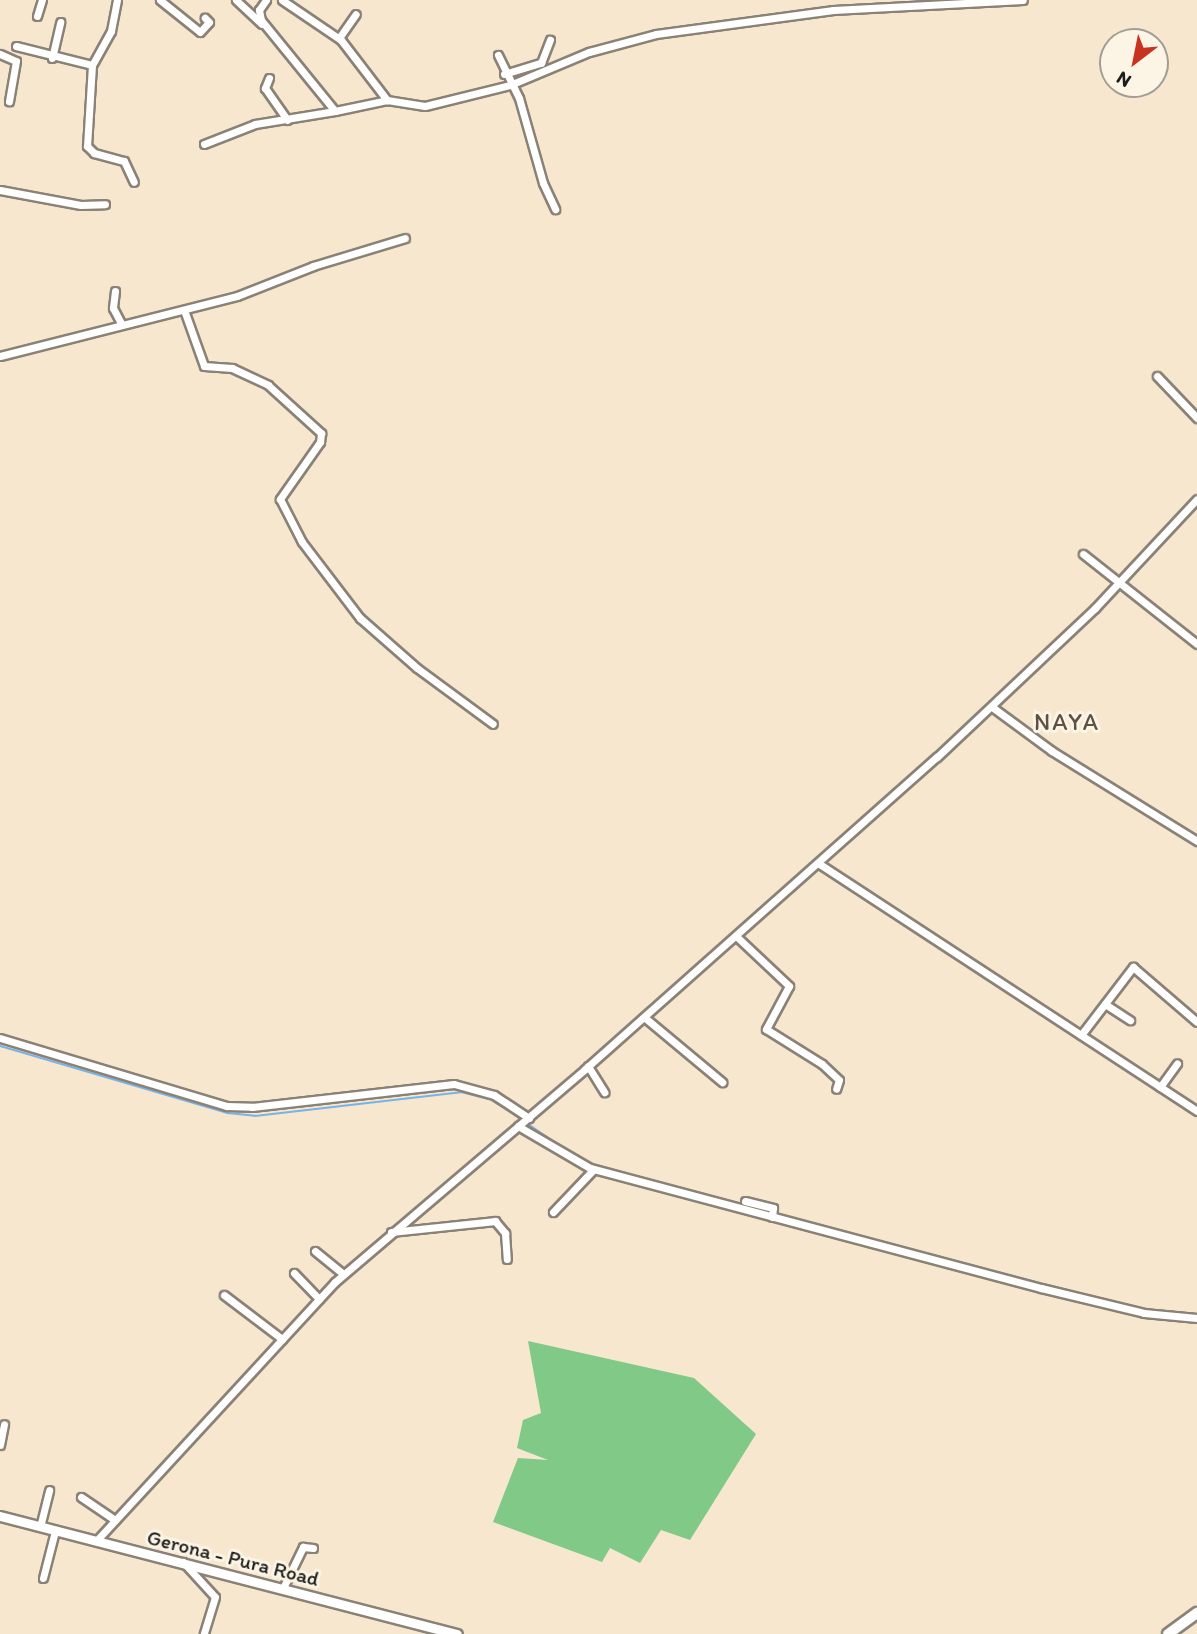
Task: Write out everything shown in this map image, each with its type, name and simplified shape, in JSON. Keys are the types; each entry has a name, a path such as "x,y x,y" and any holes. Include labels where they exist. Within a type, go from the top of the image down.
{"highway":[{"path":"1168,1634 1197,1613"}],"main road":[{"name":"Gerona - Pura Road","path":"0,1516 457,1634"}],"street":[{"path":"37,16 41,0"},
{"path":"117,0 112,28 92,65 88,146 94,153 124,161 134,183"},
{"path":"160,0 200,32 209,22 205,18"},
{"path":"236,0 273,33"},
{"path":"266,0 258,14 335,111"},
{"path":"282,0 339,38 387,100"},
{"path":"204,144 255,124 387,100 432,105 510,85 612,44 668,32 833,10 1023,0"},
{"path":"339,38 356,14"},
{"path":"52,58 60,22"},
{"path":"504,74 541,63 550,40"},
{"path":"16,46 52,58 92,65"},
{"path":"0,54 16,61 9,101"},
{"path":"498,55 504,74 519,98 543,183 555,209"},
{"path":"269,78 265,88 286,120"},
{"path":"0,190 81,205 105,204"},
{"path":"0,356 184,310 405,238"},
{"path":"115,291 113,309 122,325"},
{"path":"184,310 205,367 232,368 268,385 321,433 320,442 280,499 302,542 360,618 416,668 493,724"},
{"path":"1157,376 1197,418"},
{"path":"96,1541 343,1274 589,1066 992,707 1120,582 1196,502"},
{"path":"1083,554 1197,644"},
{"path":"992,707 1052,751 1197,841"},
{"path":"818,863 1197,1111"},
{"path":"736,936 789,986 766,1029 822,1064 839,1080 836,1088"},
{"path":"1081,1035 1133,967 1197,1023"},
{"path":"1105,1004 1130,1020"},
{"path":"644,1017 722,1082"},
{"path":"0,1038 227,1106 263,1106 454,1084 494,1095 529,1118"},
{"path":"1160,1087 1177,1064"},
{"path":"589,1066 604,1092"},
{"path":"518,1126 562,1156 594,1169 1144,1313 1197,1318"},
{"path":"553,1212 594,1169"},
{"path":"745,1201 772,1214"},
{"path":"390,1232 495,1221 505,1233 507,1259"},
{"path":"315,1251 343,1274"},
{"path":"294,1273 319,1298"},
{"path":"224,1295 282,1339"},
{"path":"0,1445 4,1424"},
{"path":"40,1527 49,1489"},
{"path":"81,1497 115,1520"},
{"path":"43,1578 55,1531"},
{"path":"283,1588 303,1547 313,1548"},
{"path":"182,1562 215,1597 204,1634"}],"green space":[{"path":"528,1341 694,1378 756,1434 690,1540 661,1530 640,1563 610,1548 602,1562 493,1522 518,1458 548,1460 517,1448 523,1420 541,1413"}],"waterway":[{"path":"0,1046 228,1113 255,1116 461,1092 490,1099 520,1118"},
{"path":"525,1122 569,1152"},
{"path":"586,1162 682,1189"},
{"path":"921,1252 1078,1293"}],"district":[{"name":"NAYA","path":"1067,722"}]}
